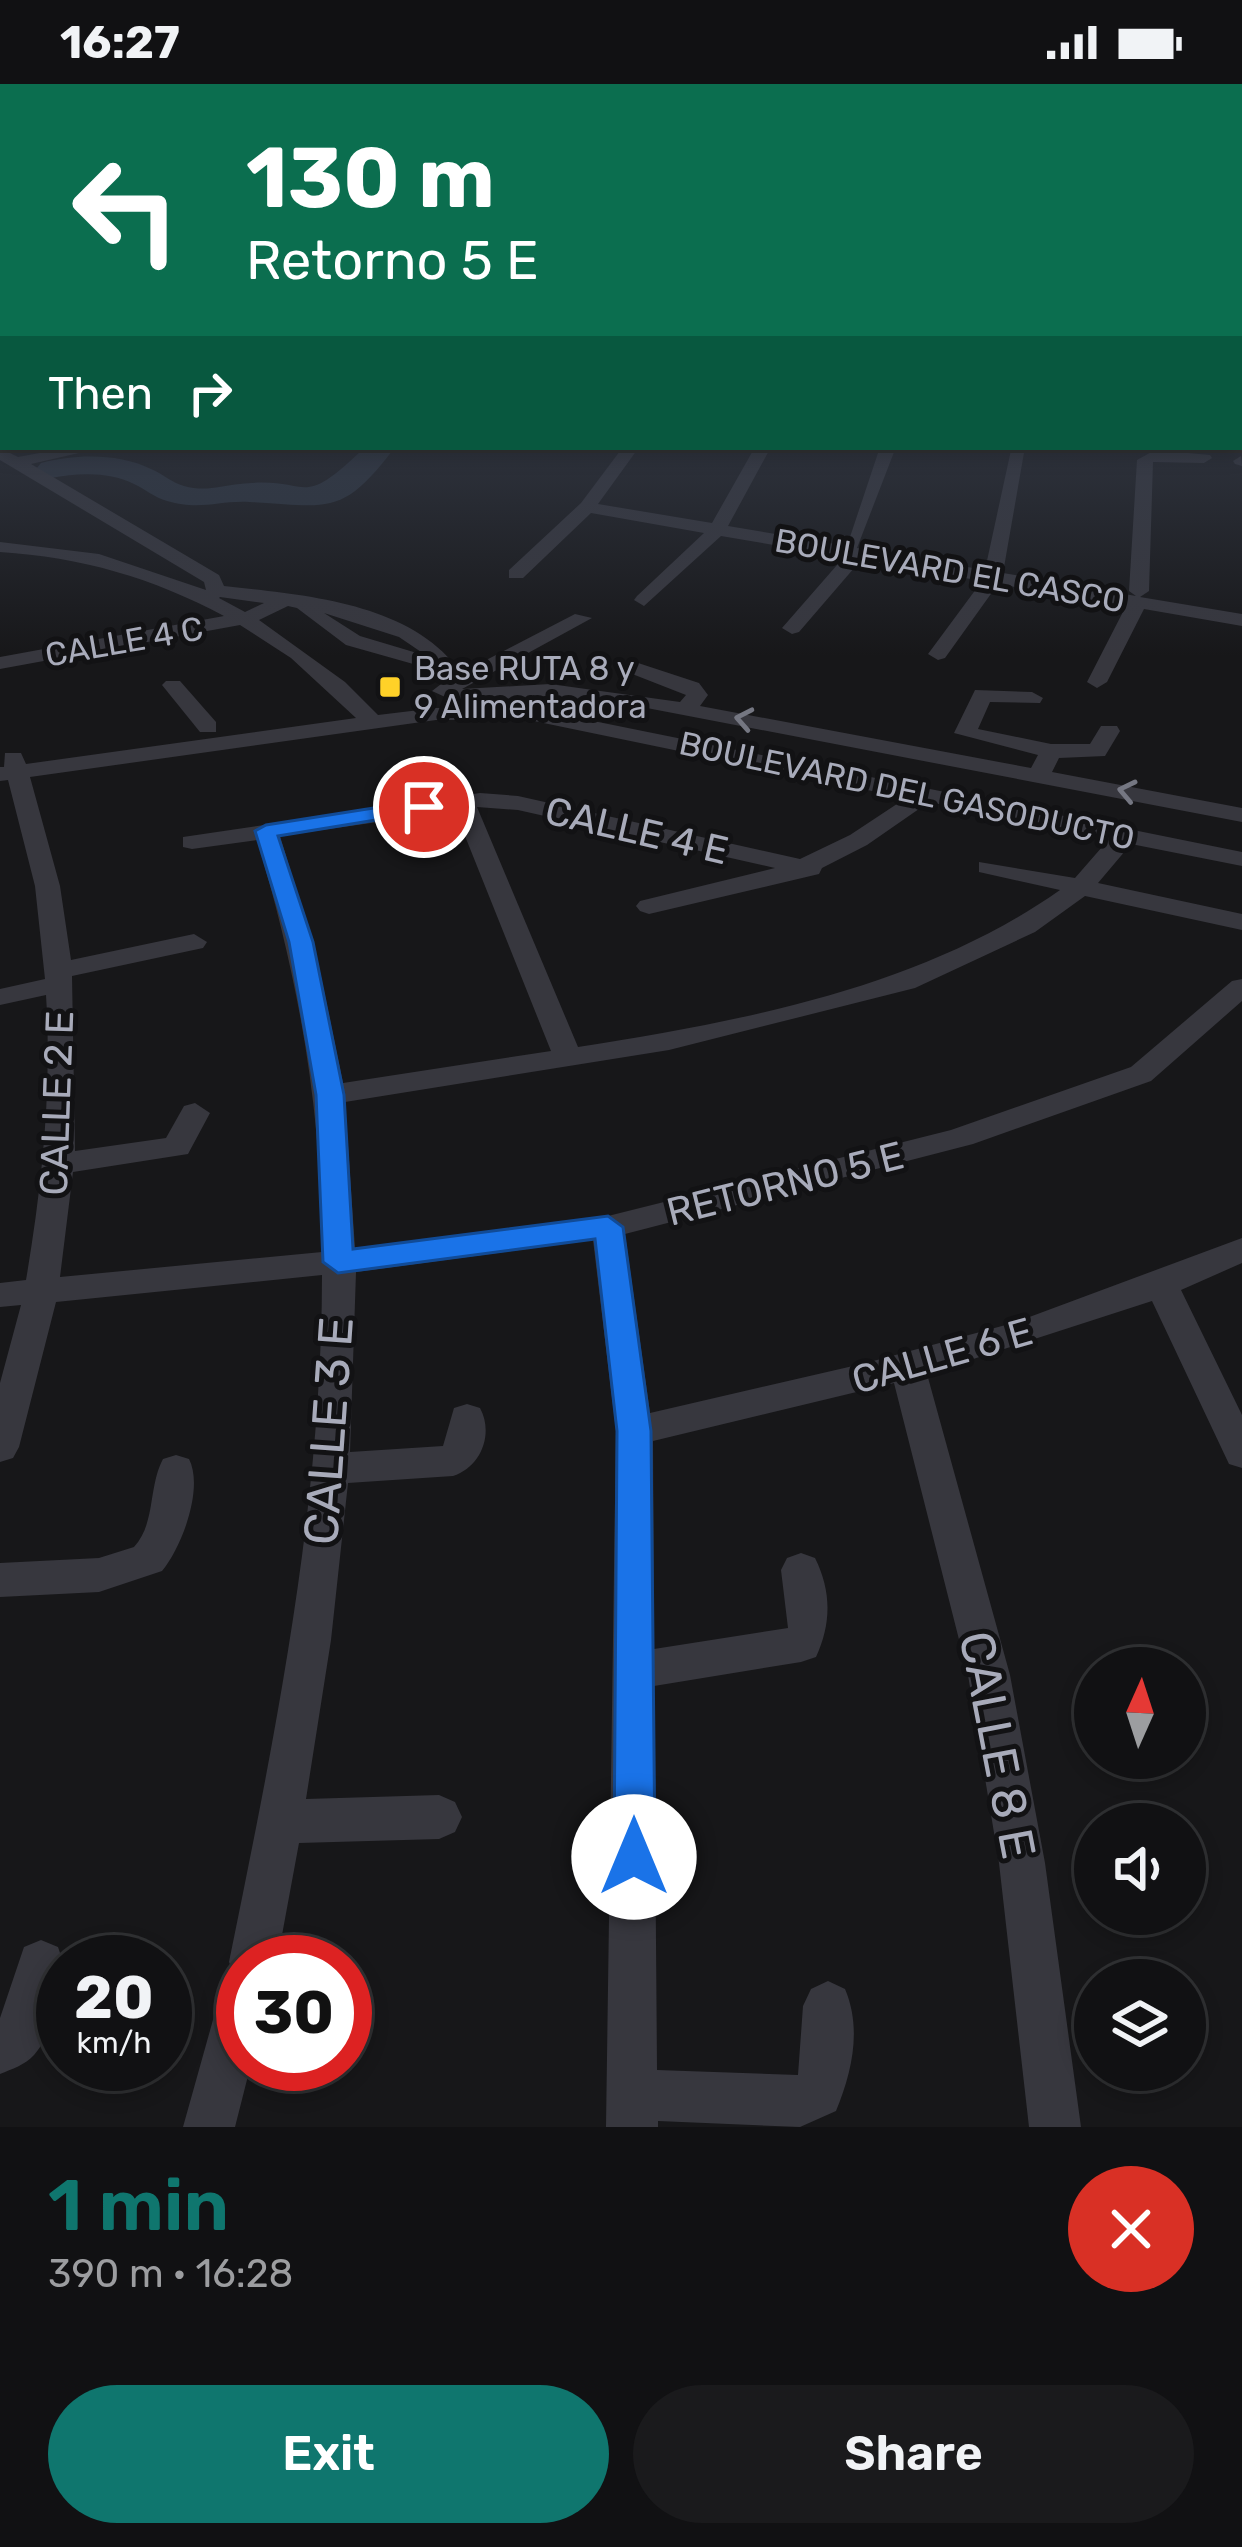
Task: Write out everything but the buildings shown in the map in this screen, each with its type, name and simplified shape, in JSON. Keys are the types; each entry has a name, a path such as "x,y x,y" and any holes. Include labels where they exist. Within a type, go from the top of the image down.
{"street":[{"path":"20,465 168,549 212,579 211,595"},
{"path":"516,574 591,503 618,465"},
{"path":"644,600 720,526 753,465"},
{"path":"792,628 856,548 882,465"},
{"path":"938,654 994,572 1016,465"},
{"path":"1097,682 1138,597 1145,465"},
{"name":"BOULEVARD EL CASCO","path":"591,503 1138,597 1242,620"},
{"path":"0,547 111,560 211,595 248,618 366,715"},
{"path":"211,595 281,602 390,628 424,644 473,713"},
{"name":"BOULEVARD EL CASCO","path":"1138,597 1242,608"},
{"name":"CALLE 4 C","path":"0,663 248,618 281,602"},
{"path":"306,607 326,628 358,645 447,681 581,618"},
{"path":"296,657 358,645 390,628"},
{"path":"504,655 525,672 592,693"},
{"path":"629,666 692,687 697,694 686,709"},
{"name":"BOULEVARD DEL GASODUCTO","path":"8,766 366,715 447,681 514,691 592,693 1242,815"},
{"path":"173,686 208,727"},
{"path":"1032,698 983,695 965,733 1051,751 1097,751 1108,730"},
{"name":"BOULEVARD DEL GASODUCTO","path":"8,766 208,727 366,715 473,713 577,723 1242,859"},
{"path":"1040,775 1051,751"},
{"name":"CALLE 2 E","path":"0,1447 41,1290 60,1163 58,978 43,865 8,766"},
{"path":"649,906 810,869 870,835 926,793"},
{"path":"192,842 463,800 569,1060"},
{"name":"CALLE 4 E","path":"463,800 518,803 810,869"},
{"name":"CALLE 3 E","path":"258,1935 281,1822 329,1469 338,1262 330,1095 301,942 266,831"},
{"path":"330,1095 569,1060 904,982 1026,926 1081,887 1126,835"},
{"path":"988,867 1242,922"},
{"path":"0,997 194,942"},
{"name":"RETORNO 5 E","path":"0,1294 338,1262 608,1227 808,1180 1058,1106 1141,1074 1242,987"},
{"path":"60,1163 178,1147 195,1113"},
{"path":"608,1227 634,1431 634,2111 800,2101 818,2093 828,2061 828,2006"},
{"name":"CALLE 6 E","path":"634,1431 908,1370 1163,1287 1242,1250"},
{"path":"1163,1287 1242,1453"},
{"name":"CALLE 8 E","path":"908,1370 989,1675 1022,1863 1055,2127"},
{"path":"329,1469 453,1461 464,1449 467,1418"},
{"path":"0,1580 131,1569 150,1558 161,1540 176,1470"},
{"path":"634,1666 661,1668 801,1645 810,1625 801,1570"},
{"path":"281,1822 440,1817"},
{"path":"0,2049 12,2045 27,2024 36,1985"},
{"path":"209,2127 219,2091"}],"waterway":[{"path":"51,469 73,465"},
{"path":"89,465 137,473 171,493 207,500 244,492 315,500 341,487 363,465"}],"place":[{"name":"Base RUTA 8 y 9 Alimentadora","path":"390,687"}],"route":[{"path":"424,807 266,831 301,942 330,1095 338,1262 608,1227 634,1431 634,1857"}]}
